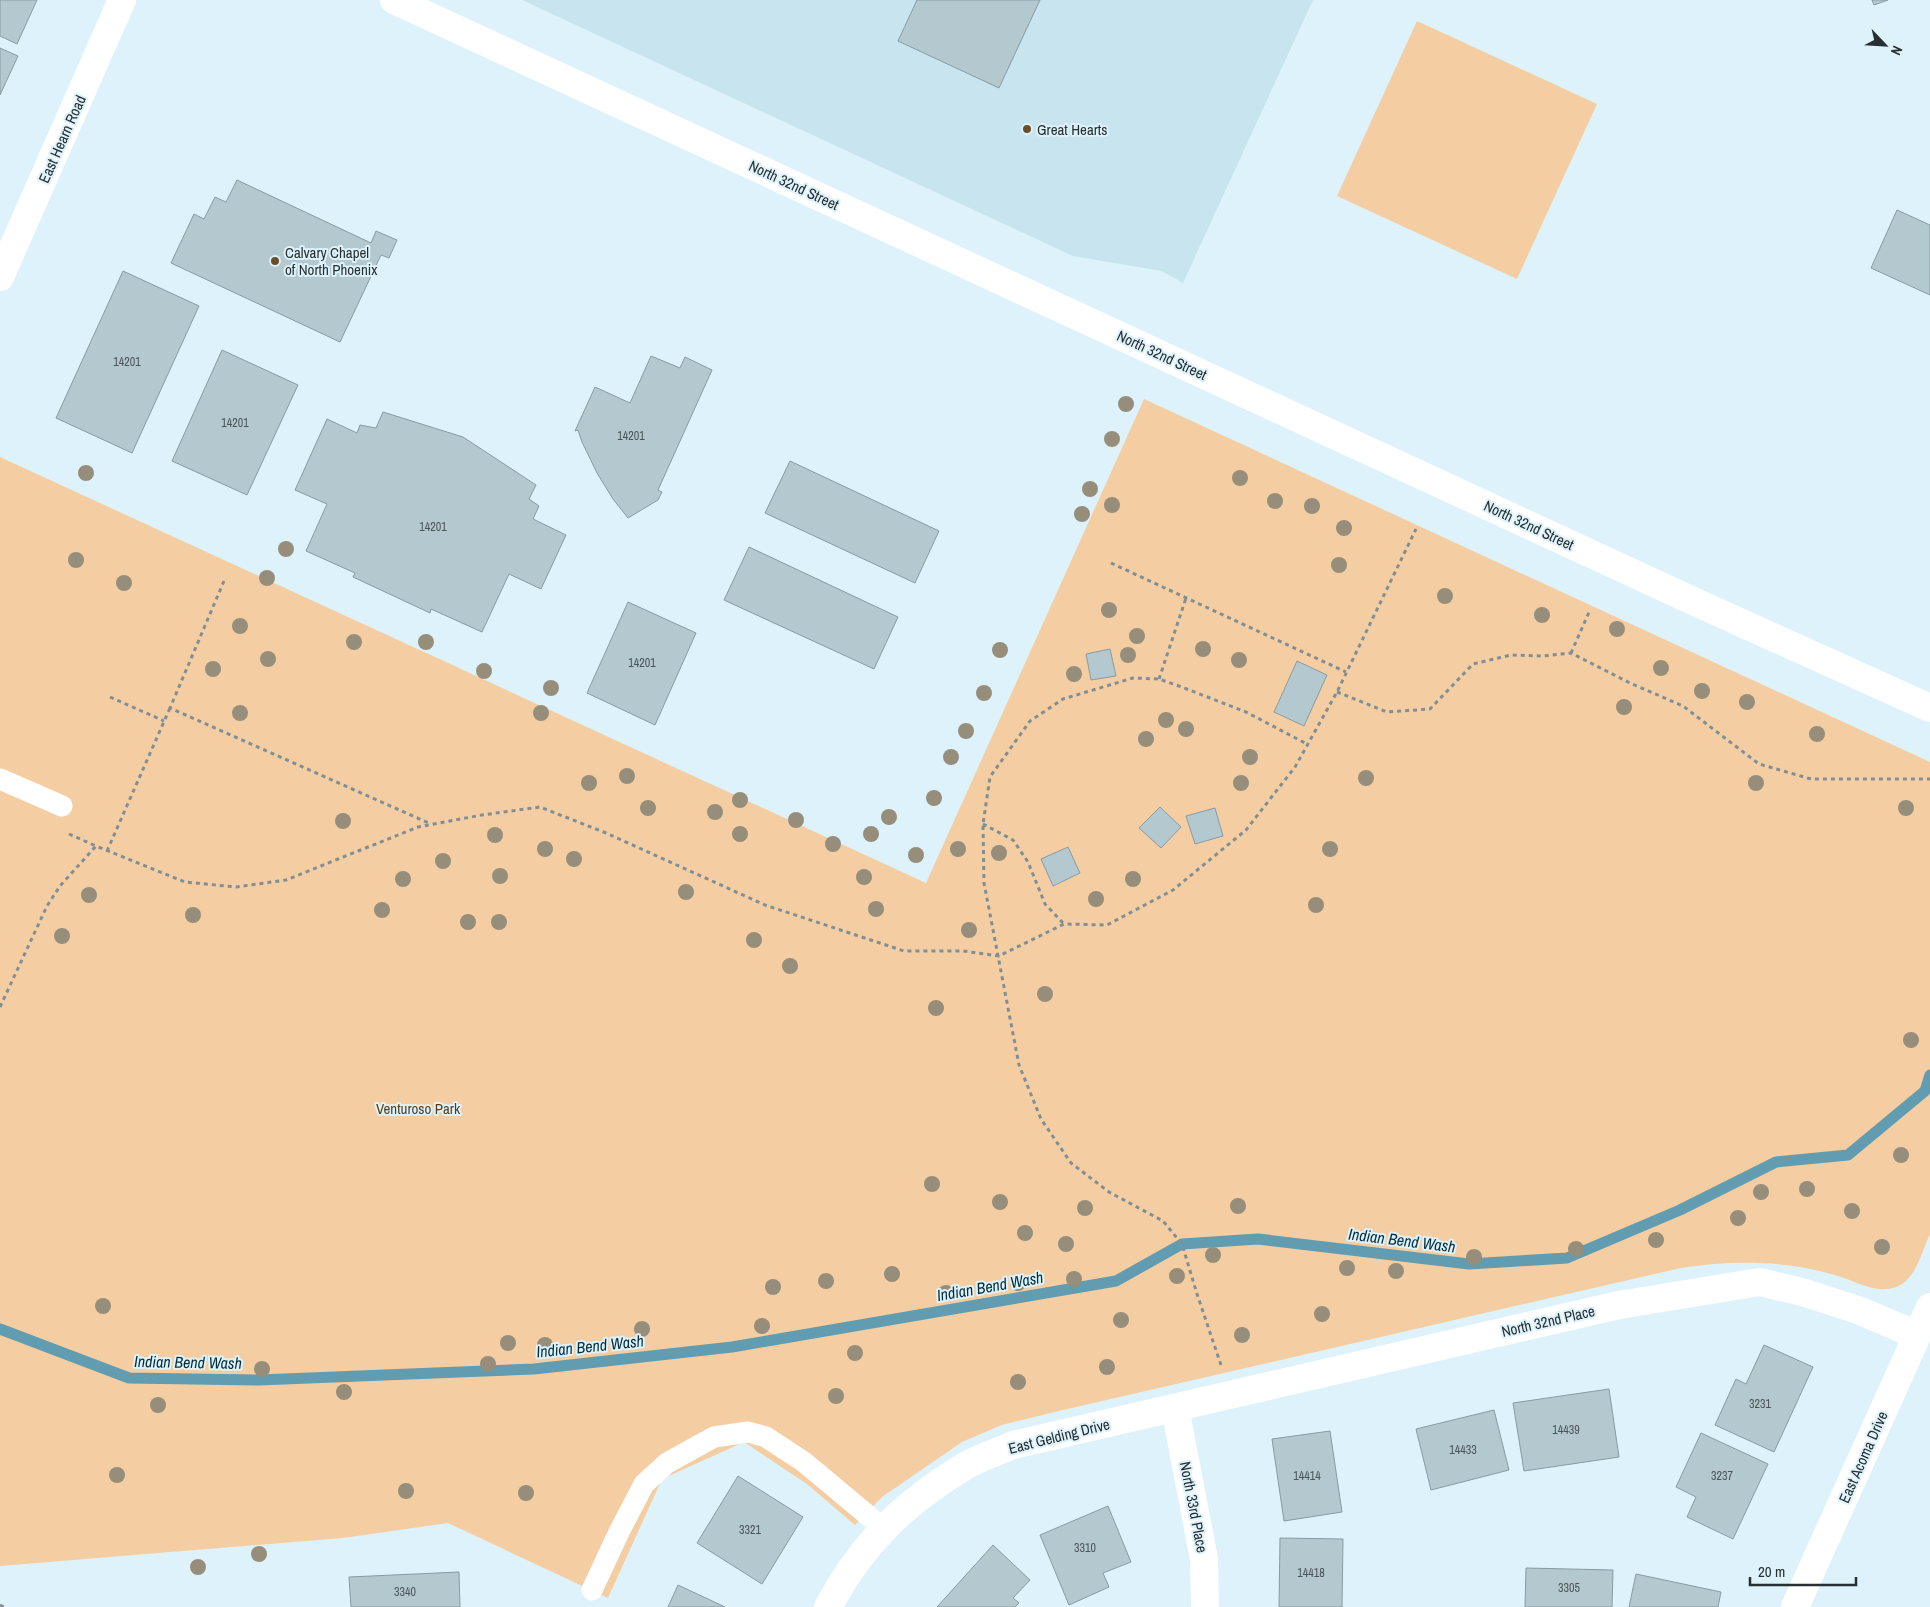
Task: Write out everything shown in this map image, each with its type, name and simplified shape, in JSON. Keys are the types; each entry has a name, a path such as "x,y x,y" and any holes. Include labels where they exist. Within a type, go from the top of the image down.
{"street":[{"name":"East Hearn Road","path":"0,277 122,0"},
{"name":"North 32nd Street","path":"394,0 1693,601 1930,708"},
{"name":"North 32nd Place","path":"1175,1408 1619,1304 1760,1282 1802,1292 1858,1310 1917,1335"},
{"name":"East Acoma Drive","path":"1798,1606 1930,1307"},
{"name":"East Gelding Drive","path":"828,1607 843,1579 883,1528 926,1491 962,1468 1013,1445 1175,1408"},
{"name":"North 33rd Place","path":"1175,1408 1204,1559 1205,1607"}],"lane":[{"path":"0,779 62,806"},
{"path":"592,1590 618,1532 644,1484 667,1463 714,1437 748,1432 766,1437 804,1462 883,1528"}],"path":[{"path":"0,1007 47,906 60,886 96,846 185,882 236,887 286,880 418,827 540,807 606,833 765,905 904,951 962,951 999,956 1064,924 1107,925 1173,890 1246,830 1295,767 1337,692 1416,529"},
{"path":"1111,563 1346,672"},
{"path":"107,851 224,582"},
{"path":"1159,679 1186,598"},
{"path":"1571,653 1590,610"},
{"path":"1337,692 1386,712 1430,709 1473,664 1511,655 1542,656 1571,653 1630,683 1683,706 1759,764 1811,779 1930,778"},
{"path":"1222,1368 1182,1244 1163,1221 1109,1192 1070,1163 1041,1119 1018,1065 984,883 983,824 990,777 1030,720 1063,699 1133,678 1159,679 1246,712 1307,744"},
{"path":"110,697 164,721"},
{"path":"170,708 432,824"},
{"path":"983,824 1013,840 1028,862 1046,904 1064,924"},
{"path":"0,1605 4,1607"}],"shaded area":[{"name":"Great Hearts","path":"522,0 1313,0 1183,283 1162,271 1073,256"}],"green space":[{"path":"1417,21 1597,104 1517,279 1337,196"},
{"name":"Venturoso Park","path":"1144,399 1930,762 1930,1234 1909,1278 1896,1287 1882,1289 1868,1287 1822,1271 1802,1267 1741,1263 1681,1268 1063,1410 1002,1425 962,1442 882,1497 855,1525 807,1484 744,1442 662,1479 608,1598 448,1523 343,1538 0,1566 0,457 926,883"}],"building":[{"path":"0,0 37,0 17,44 0,36"},
{"path":"917,0 1040,0 999,88 898,41"},
{"path":"1872,0 1888,0 1874,5"},
{"path":"0,48 18,56 0,95"},
{"name":"Calvary Chapel of North Phoenix","path":"237,180 371,243 376,231 397,240 389,258 381,255 340,342 171,263 194,214 204,219 215,197 226,202"},
{"path":"1897,210 1930,225 1930,295 1871,268"},
{"path":"123,271 199,306 132,453 56,418"},
{"path":"222,350 298,385 247,495 172,461"},
{"path":"651,356 680,368 685,357 712,370 658,490 662,492 658,500 628,518 613,499 597,473 578,430 575,431 595,387 630,403"},
{"path":"383,412 463,437 536,485 529,499 539,506 533,519 566,535 541,589 509,574 482,632 431,609 430,613 353,577 355,573 306,551 327,504 295,490 327,419 357,433 360,425 376,428"},
{"path":"790,461 939,531 915,583 765,513"},
{"path":"749,547 898,617 874,669 724,600"},
{"path":"628,602 696,633 655,725 587,693"},
{"path":"1110,649 1116,676 1091,680 1086,654"},
{"path":"1297,661 1327,675 1304,726 1274,712"},
{"path":"1160,807 1181,827 1161,848 1139,828"},
{"path":"1215,808 1223,836 1195,844 1186,816"},
{"path":"1068,847 1080,873 1053,886 1041,859"},
{"path":"1764,1345 1813,1367 1774,1452 1715,1425 1736,1379 1746,1384"},
{"path":"1609,1389 1619,1457 1524,1471 1513,1403"},
{"path":"1494,1410 1509,1470 1431,1490 1416,1429"},
{"path":"1330,1431 1342,1512 1284,1521 1272,1439"},
{"path":"1701,1433 1768,1464 1733,1539 1687,1517 1696,1497 1676,1487"},
{"path":"738,1476 803,1517 762,1584 697,1543"},
{"path":"1108,1506 1131,1562 1103,1573 1109,1587 1069,1605 1040,1535"},
{"path":"1280,1538 1343,1539 1342,1607 1279,1607"},
{"path":"993,1545 1030,1580 1013,1598 1019,1603 1015,1607 937,1607"},
{"path":"1526,1568 1613,1570 1612,1607 1525,1607"},
{"path":"459,1572 460,1607 351,1607 349,1577"},
{"path":"1636,1574 1721,1592 1718,1607 1629,1607"},
{"path":"678,1585 725,1607 668,1607"}],"waterway":[{"name":"Indian Bend Wash","path":"0,1329 129,1378 259,1380 534,1369 732,1347 1116,1281 1182,1244 1258,1239 1469,1264 1567,1258 1680,1210 1776,1162 1848,1155 1925,1091 1930,1075"}],"place":[{"name":"Great Hearts","path":"1027,129"},
{"name":"Calvary Chapel of North Phoenix","path":"275,261"}]}
